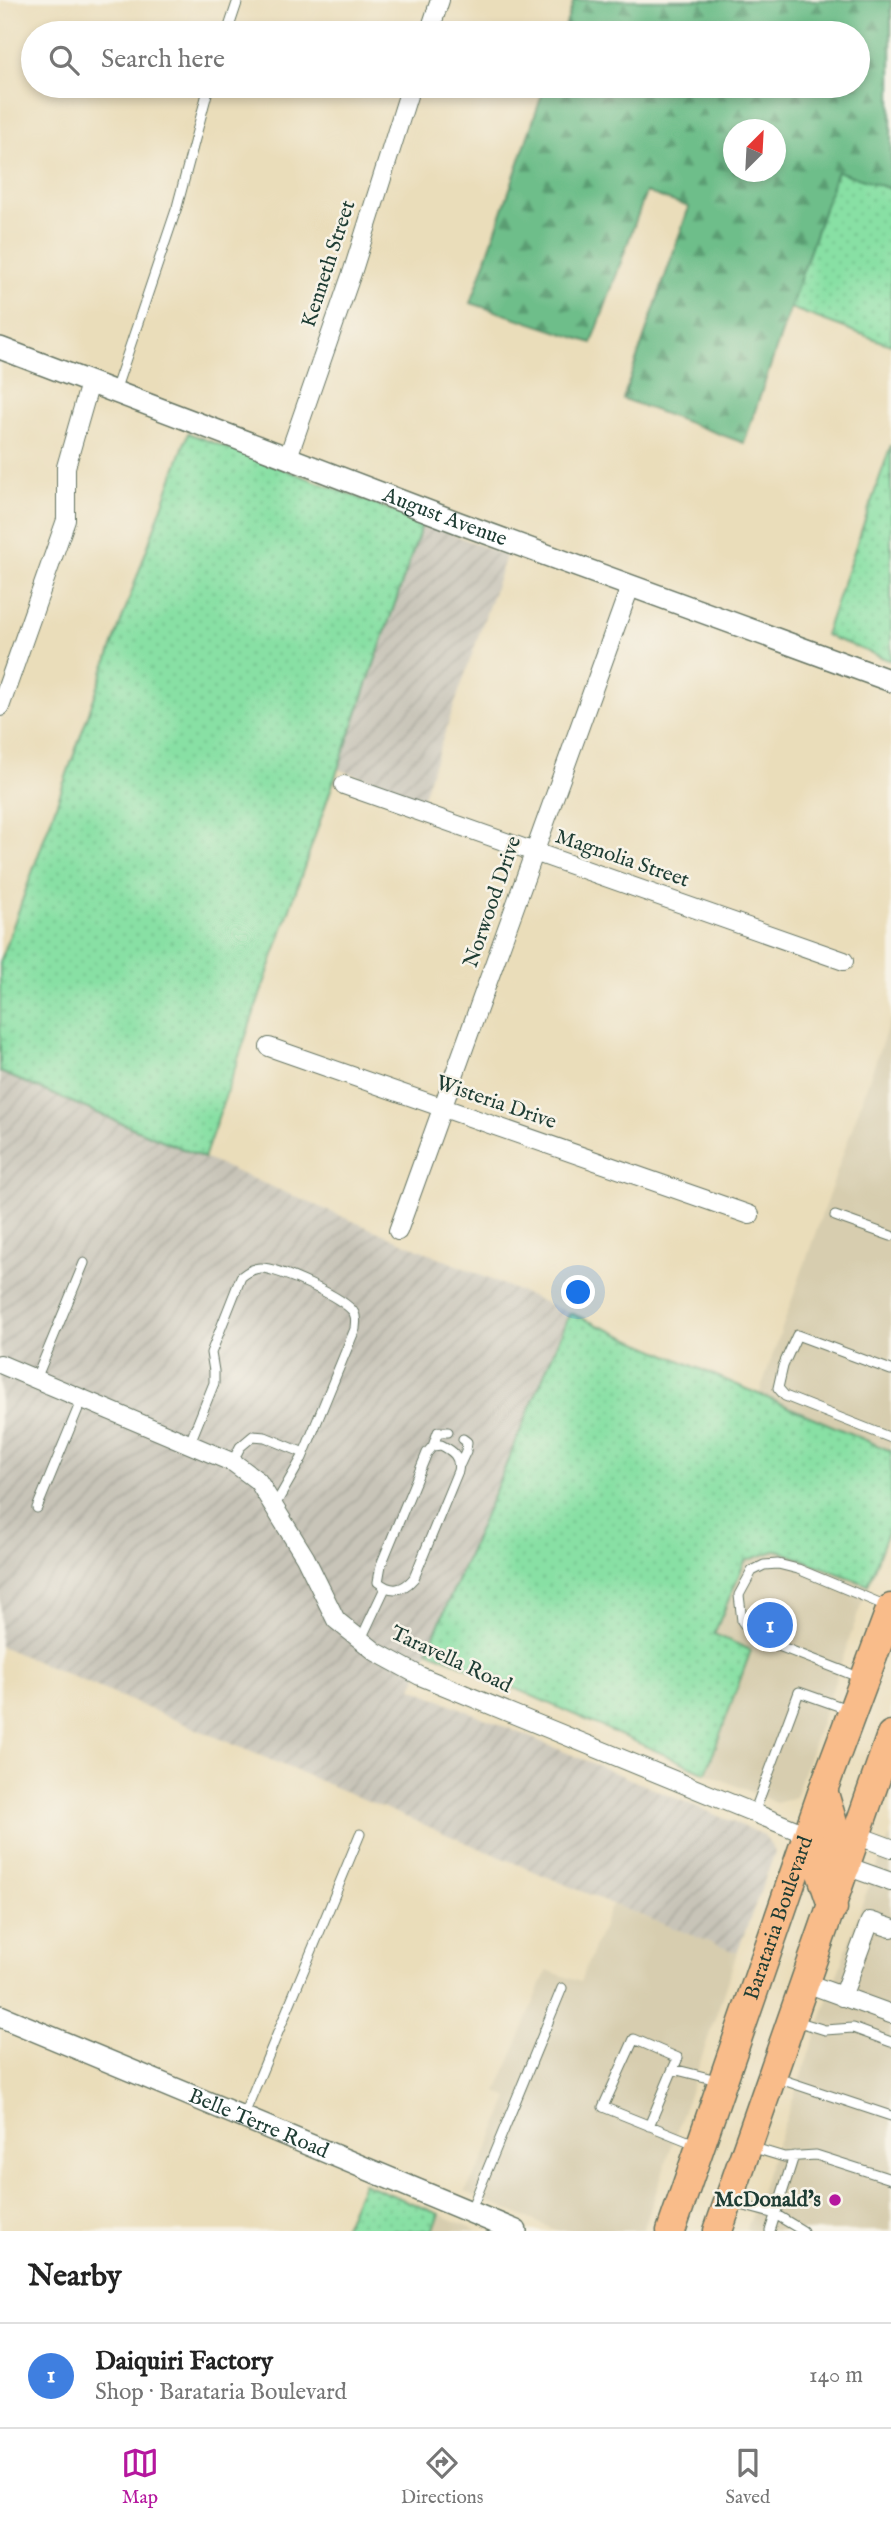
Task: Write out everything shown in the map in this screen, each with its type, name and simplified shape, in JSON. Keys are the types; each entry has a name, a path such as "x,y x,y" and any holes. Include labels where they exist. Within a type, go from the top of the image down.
{"main road":[{"name":"Barataria Boulevard","path":"671,2231 823,1790 891,1608"},
{"path":"718,2231 856,1835 886,1768 891,1735"},
{"path":"823,1790 846,1866"},
{"path":"808,1835 832,1908"}],"street":[{"path":"433,21 440,0"},
{"name":"Kenneth Street","path":"288,457 353,270 407,98"},
{"name":"August Avenue","path":"0,348 630,587 891,681"},
{"path":"0,708 66,520 66,467 90,383"},
{"name":"Norwood Drive","path":"398,1231 630,587"},
{"name":"Magnolia Street","path":"344,785 844,961"},
{"name":"Wisteria Drive","path":"269,1047 750,1215"},
{"name":"Taravella Road","path":"0,1364 232,1463 258,1481 305,1557 336,1620 376,1652 420,1676 808,1835"},
{"path":"856,1835 891,1848"},
{"path":"846,1866 891,1882"},
{"path":"842,1997 870,1921 891,1928"},
{"path":"806,1983 891,2014"},
{"name":"Belle Terre Road","path":"0,2016 516,2231"}],"lane":[{"path":"231,21 238,0"},
{"path":"115,393 177,208 206,98"},
{"path":"835,1216 891,1236"},
{"path":"36,1379 84,1263"},
{"path":"189,1445 214,1383 215,1371 211,1353 242,1277 250,1270 262,1268 314,1286 348,1305 356,1319 355,1329 304,1453 274,1507"},
{"path":"891,1370 797,1335 783,1366 778,1388 785,1396 891,1438"},
{"path":"37,1508 82,1399"},
{"path":"448,1432 438,1432 427,1453 381,1565 379,1582 386,1588 398,1590 407,1587 414,1578 468,1447 463,1440"},
{"path":"232,1463 240,1447 253,1436 265,1437 304,1453"},
{"path":"433,1446 451,1450 460,1464"},
{"path":"864,1680 753,1636 742,1621 739,1595 752,1571 764,1565 778,1564 798,1569 891,1608"},
{"path":"361,1639 386,1588"},
{"path":"754,1814 799,1692 852,1711"},
{"path":"243,2117 360,1833"},
{"path":"470,2212 562,1988"},
{"path":"792,2020 825,2030 853,2028 891,2042"},
{"path":"649,2126 677,2058 634,2039 603,2107 649,2126 700,2146"},
{"path":"673,2069 722,2082"},
{"path":"772,2076 891,2116"},
{"path":"748,2146 784,2157 816,2155 891,2179"},
{"path":"770,2231 794,2156"},
{"path":"729,2202 775,2214 803,2231"}],"shaded area":[{"path":"423,522 506,556 422,799 338,769"},
{"path":"891,1017 891,1451 759,1394"},
{"path":"0,1072 570,1313 412,1688 764,1835 775,1852 737,1953 612,1904 0,1646"},
{"path":"778,1550 868,1585 795,1797 777,1803 706,1773 751,1650 714,1634 745,1561"},
{"path":"891,1835 891,2231 746,2231 865,1896"},
{"path":"612,1904 737,1953 643,2231 558,2231 465,2192 483,2161 509,2098 497,2092 547,1970 580,1982"},
{"path":"439,2214 480,2231 432,2231"}],"green space":[{"path":"574,0 891,0 891,189 837,171 744,443 623,399 689,207 646,192 592,343 471,303 541,98 870,98 870,21 567,21"},
{"path":"837,170 891,189 891,345 790,308"},
{"path":"188,433 423,522 204,1158 0,1072 0,963"},
{"path":"891,445 891,661 825,635"},
{"path":"570,1313 891,1451 891,1524 868,1585 778,1550 745,1561 714,1634 751,1650 706,1773 428,1650"},
{"path":"363,2183 439,2214 432,2231 342,2231"}],"place":[{"name":"Daiquiri Factory","path":"770,1625"},
{"name":"McDonald's","path":"835,2200"}]}
